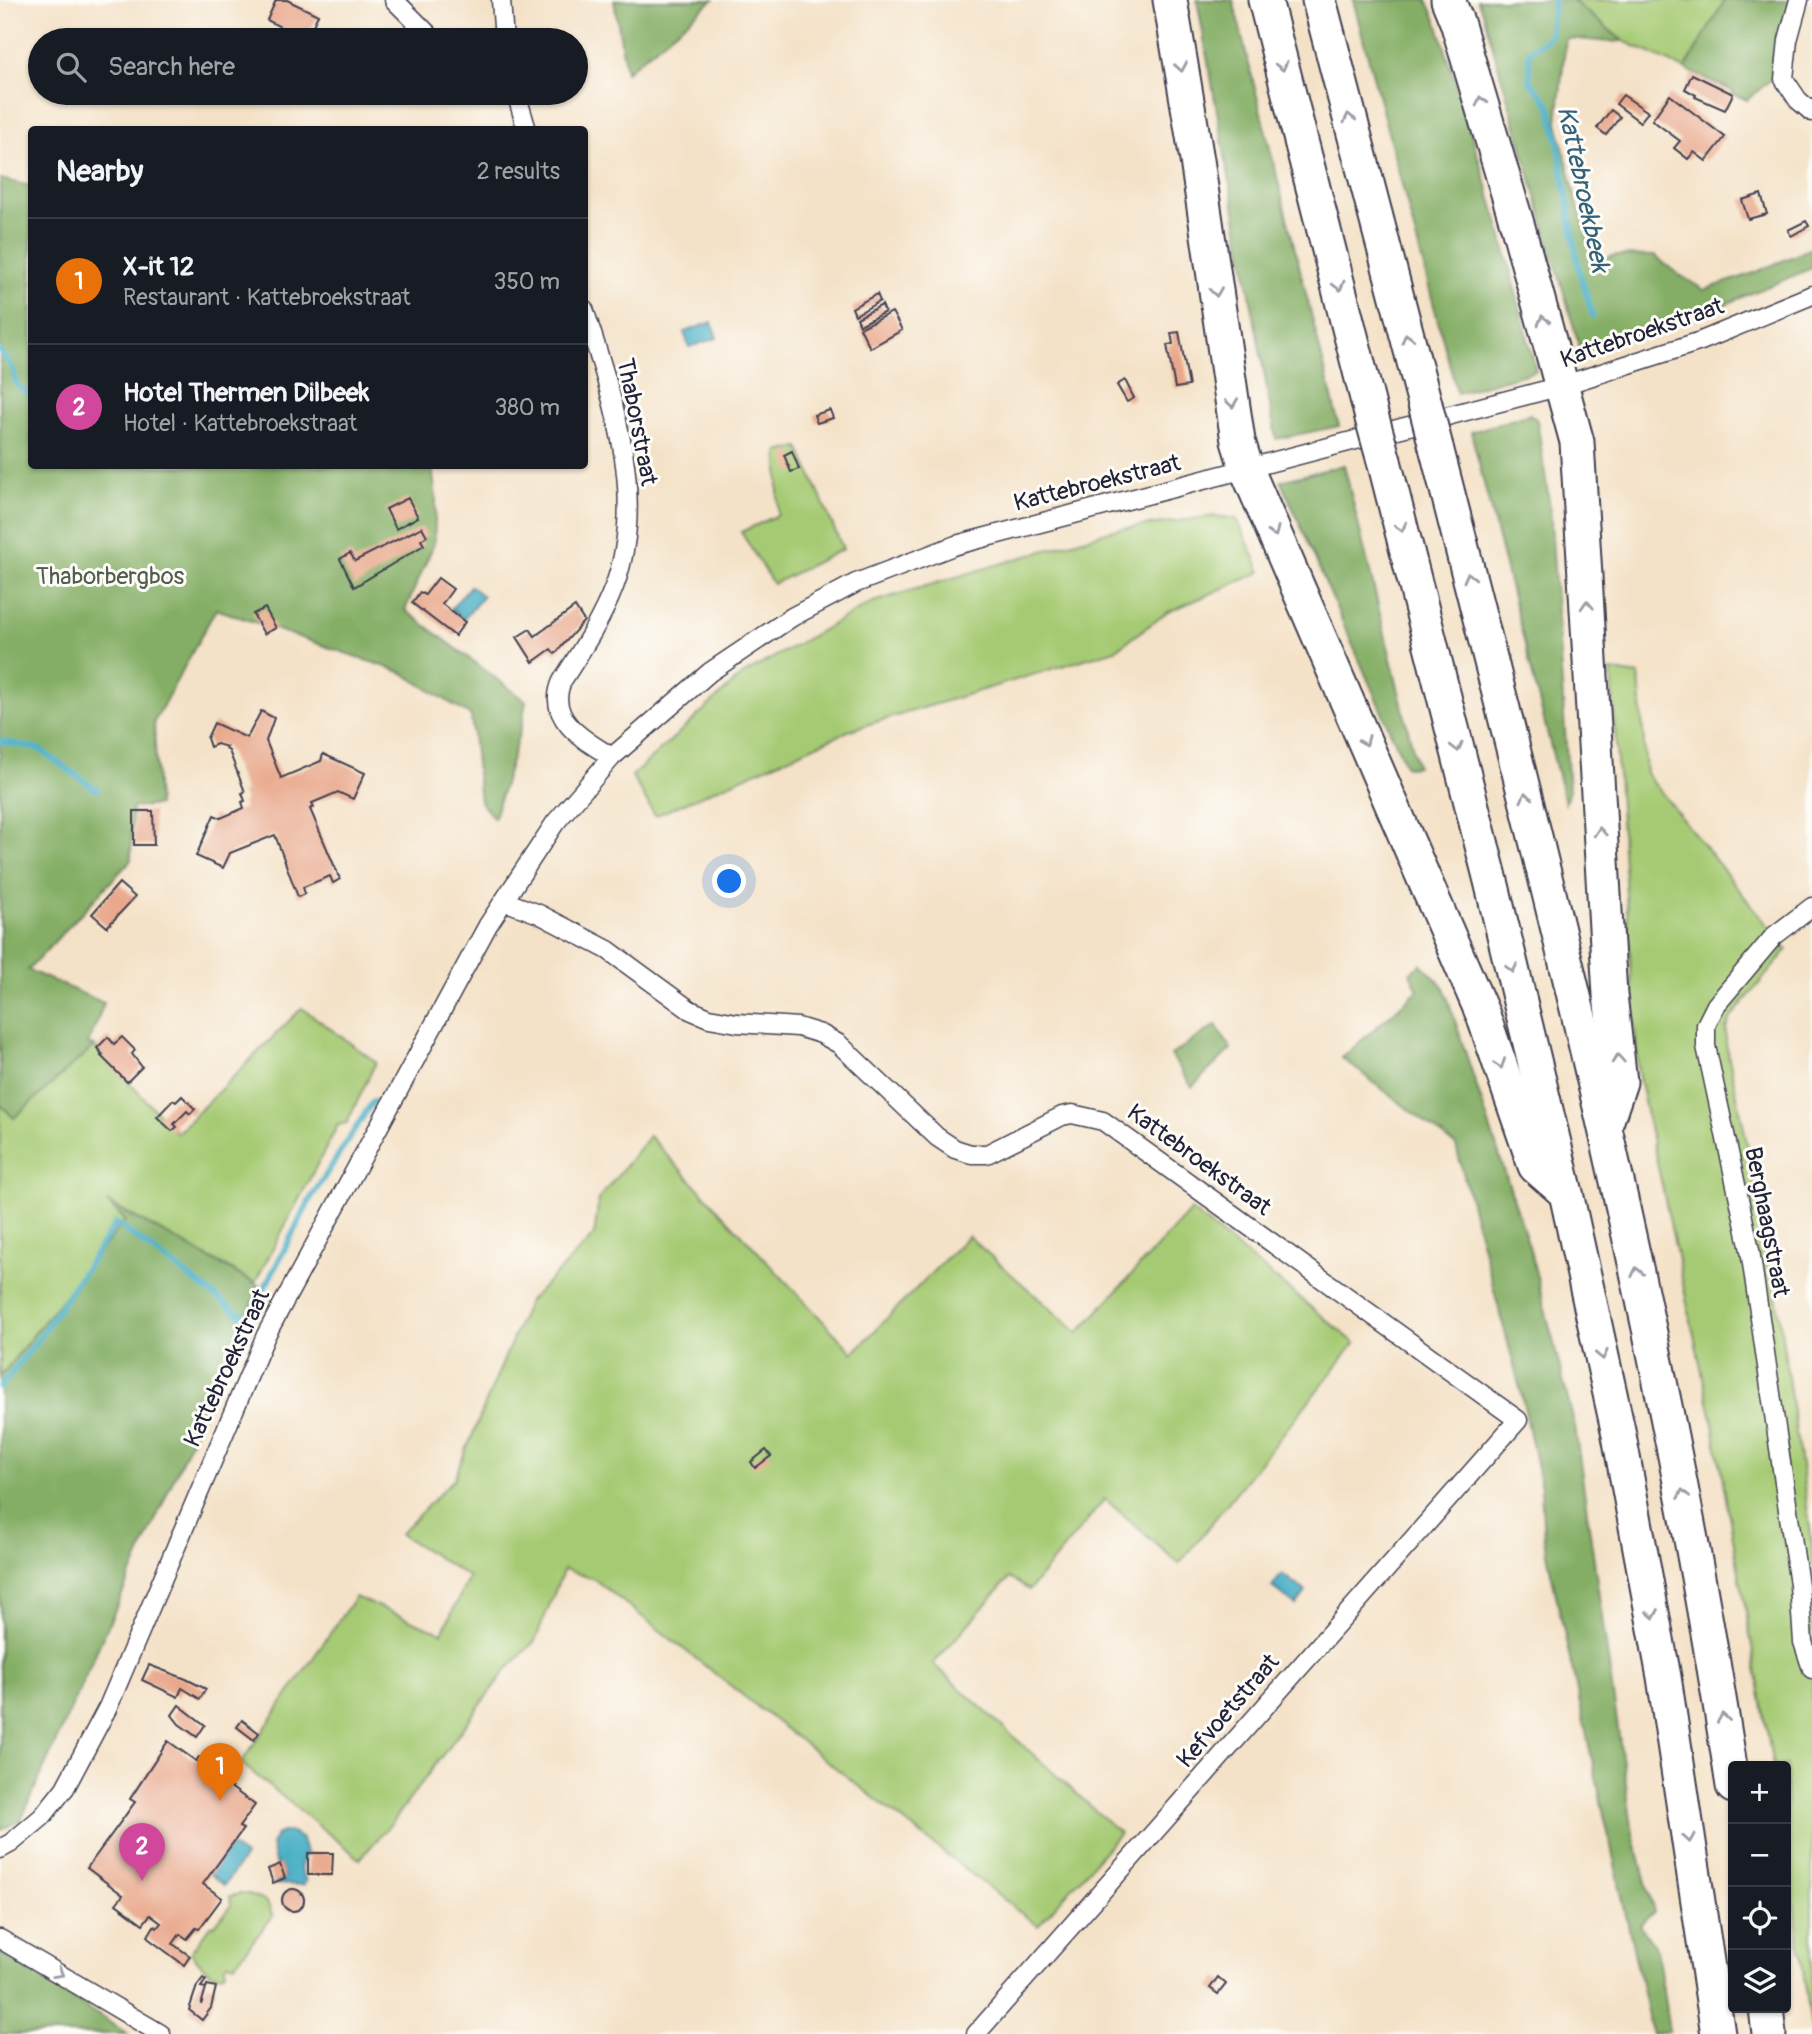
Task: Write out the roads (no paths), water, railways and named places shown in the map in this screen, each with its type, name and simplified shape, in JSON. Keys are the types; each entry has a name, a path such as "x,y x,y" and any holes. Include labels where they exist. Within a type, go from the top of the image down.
{"highway":[{"path":"1170,0 1199,174 1238,441 1247,470 1483,1015 1535,1166 1566,1193"},
{"path":"1265,0 1492,881 1619,1430 1664,1677 1718,2034"},
{"path":"1319,0 1540,853 1606,1125 1688,1522 1729,1761"},
{"path":"1448,0 1518,226 1577,442 1611,995 1620,1082 1606,1125"},
{"path":"1767,2013 1769,2034"}],"street":[{"path":"394,0 422,28"},
{"path":"501,0 503,28"},
{"path":"1799,0 1788,40 1784,79 1798,100 1812,112"},
{"path":"520,105 526,126"},
{"name":"Kattebroekstraat","path":"0,1850 42,1817 65,1788 108,1707 265,1335 488,925 555,823 612,757 710,672 792,617 856,583 956,545 1561,386 1701,341 1812,295"},
{"name":"Thaborstraat","path":"588,321 611,391 628,488 623,551 614,586 597,623 562,681 557,705 572,730 612,757"},
{"name":"Kattebroekstraat","path":"504,901 539,914 608,950 690,1010 709,1018 737,1023 798,1027 821,1034 839,1044 937,1137 955,1150 987,1154 1003,1149 1062,1116 1072,1114 1103,1121 1518,1420"},
{"name":"Berghaagstraat","path":"1812,907 1774,936 1716,1005 1706,1025 1706,1046 1750,1250 1798,1585 1803,1642 1812,1670"},
{"name":"Kefvoetstraat","path":"975,2034 1518,1420"},
{"path":"0,1939 161,2034"}],"water":[{"path":"712,322 717,338 689,347 684,332"},
{"path":"470,586 483,596 464,619 451,609"},
{"path":"1282,1574 1306,1592 1296,1605 1272,1587"},
{"path":"292,1832 302,1839 306,1853 300,1868 306,1881 303,1885 275,1884 285,1878 280,1865 275,1863 271,1845 276,1835"},
{"path":"231,1846 245,1856 224,1885 210,1874"}],"waterway":[{"name":"Kattebroekbeek","path":"1554,0 1550,36 1529,52 1530,81 1549,104 1579,270 1593,316"},
{"path":"0,351 13,369 16,384 28,394"},
{"path":"0,741 39,749 97,790"},
{"path":"0,1387 37,1341 116,1223 238,1313 250,1316 311,1198 373,1101"}],"place":[{"name":"X-it 12","path":"220,1801"},
{"name":"Hotel Thermen Dilbeek","path":"142,1881"}],"park label":[{"name":"Thaborbergbos","path":"110,576"}]}
